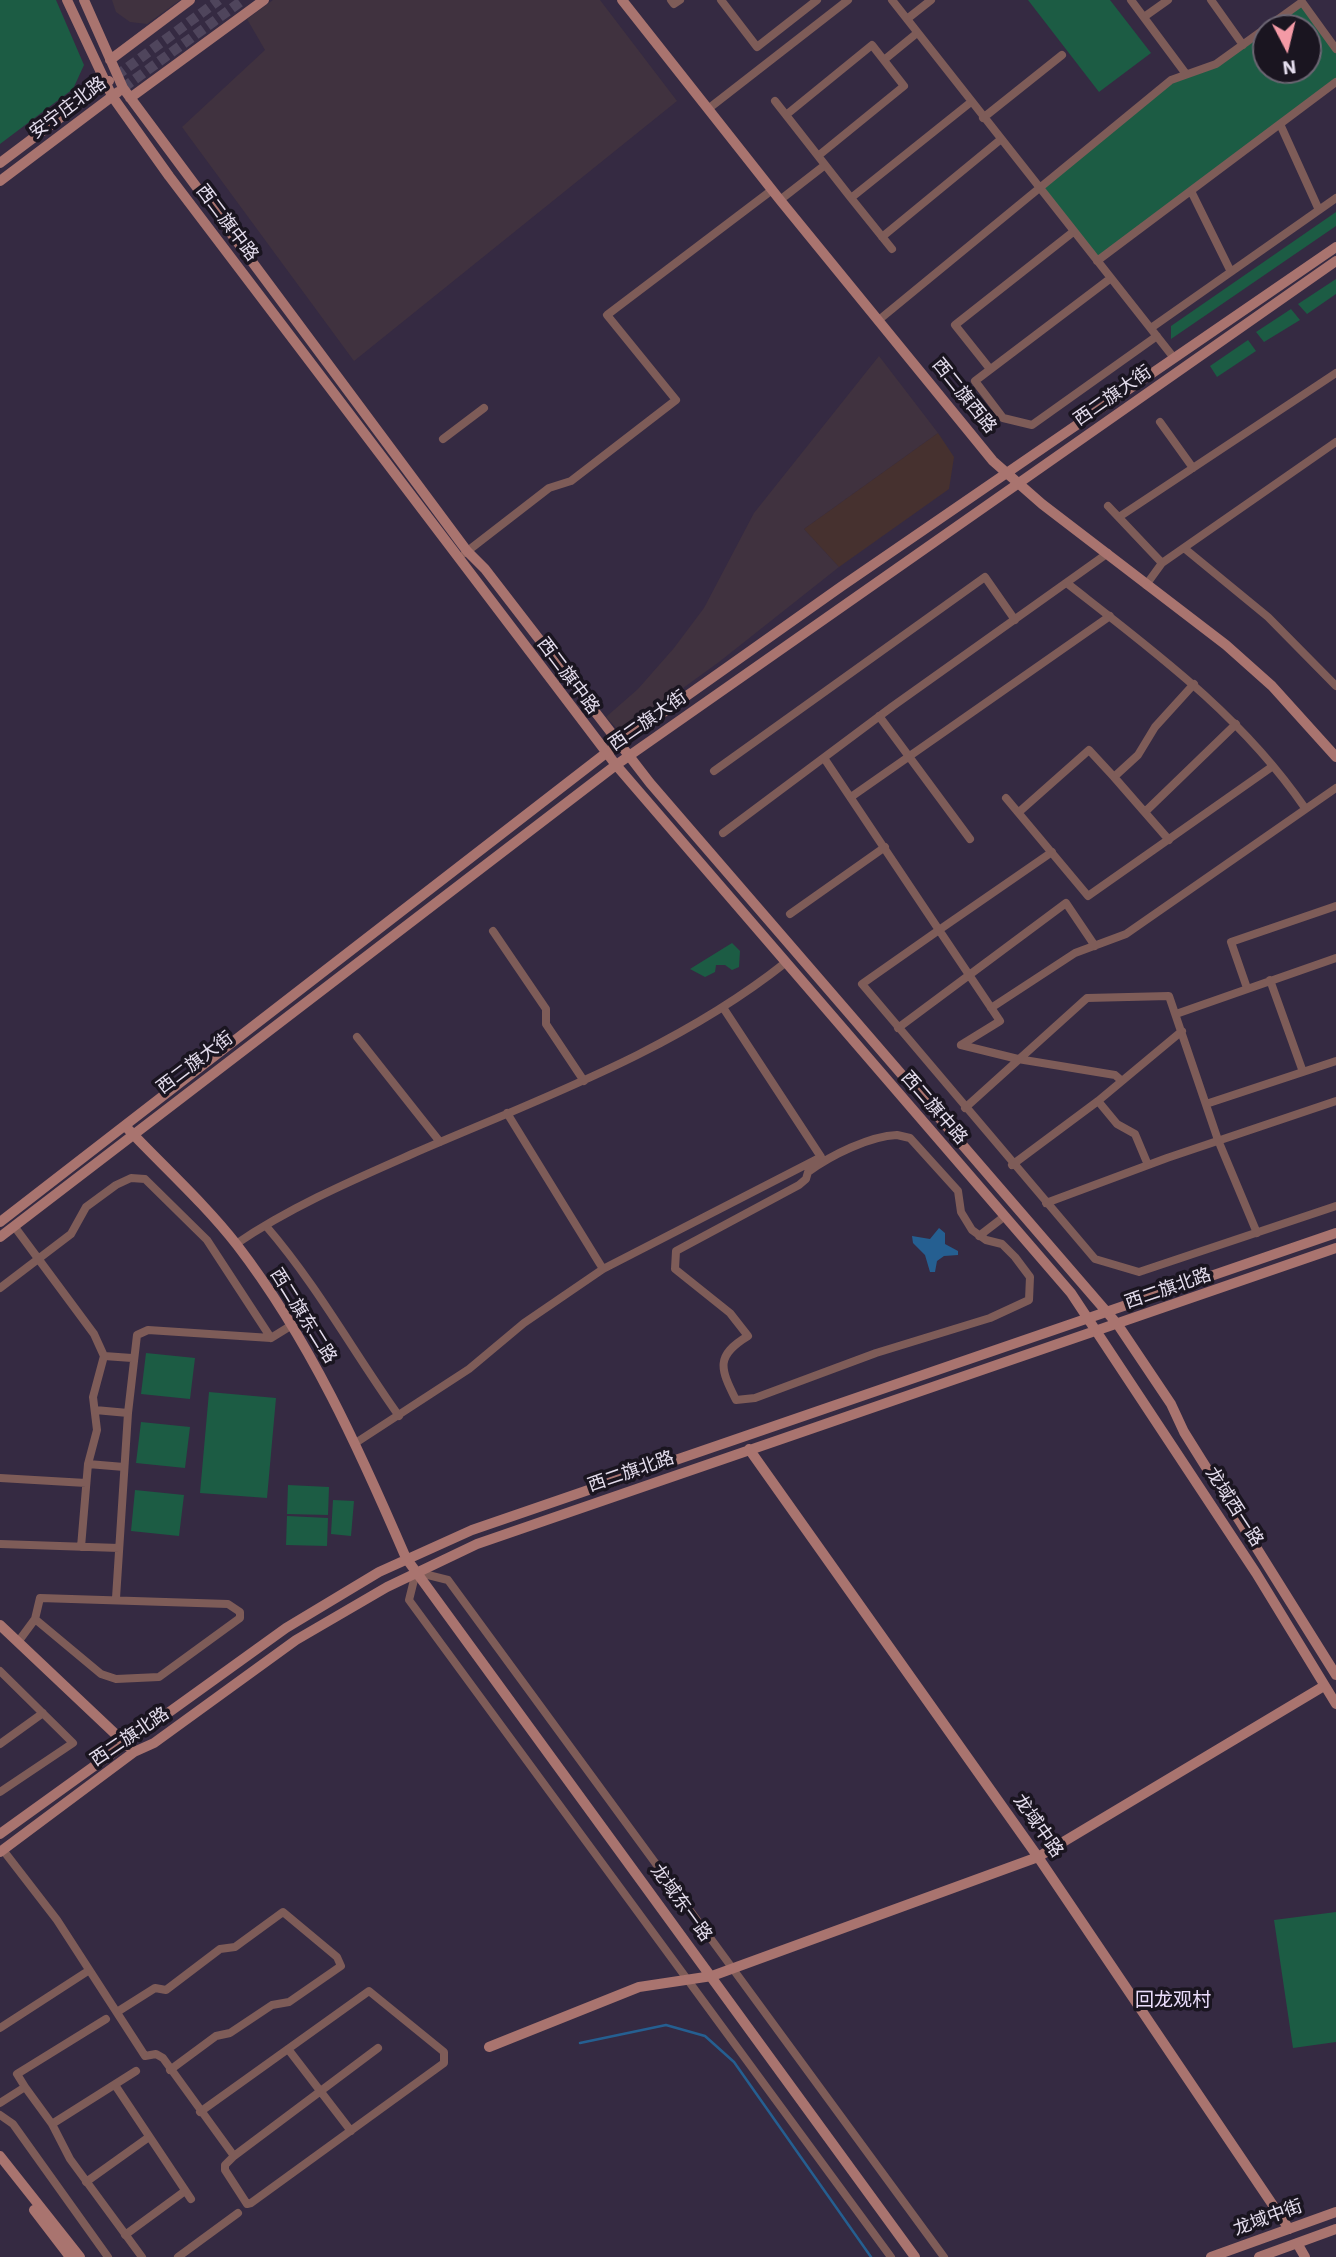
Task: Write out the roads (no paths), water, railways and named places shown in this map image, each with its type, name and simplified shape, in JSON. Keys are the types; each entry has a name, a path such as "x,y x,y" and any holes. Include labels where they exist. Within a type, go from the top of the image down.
{"main road":[{"name":"西二旗中路","path":"67,0 112,96 169,176 606,753 1047,1263 1097,1332"},
{"name":"西二旗中路","path":"84,0 116,76 127,93 467,551 485,569 629,756 1106,1311"},
{"path":"110,60 190,0"},
{"name":"安宁庄北路","path":"0,181 112,96 127,93 264,0"},
{"name":"西二旗西路","path":"622,0 780,200 1007,475 1226,645 1272,686 1336,757"},
{"name":"安宁庄北路","path":"0,163 116,76"},
{"name":"西二旗大街","path":"0,1223 123,1124 606,753 842,586 1336,247"},
{"name":"西二旗大街","path":"0,1237 132,1133 616,765 1336,261"},
{"name":"西二旗东二路","path":"123,1124 236,1244 292,1325 357,1442 406,1558"},
{"name":"西二旗北路","path":"0,1834 286,1628 341,1593 406,1558 472,1530 1336,1233"},
{"name":"西二旗北路","path":"1,1851 134,1752 154,1743 296,1640 416,1572 477,1544 1336,1248"},
{"name":"龙域西一路","path":"1106,1311 1171,1404 1184,1432 1336,1675"},
{"name":"龙域西一路","path":"1097,1332 1249,1562 1336,1704"},
{"name":"龙域中路","path":"749,1449 1038,1857 1289,2229"},
{"name":"龙域东一路","path":"406,1558 915,2257"},
{"path":"0,1625 134,1752"},
{"path":"489,2047 639,1987 712,1976 1038,1857 1324,1686"},
{"path":"0,2156 80,2257"},
{"path":"0,2166 70,2257"},
{"name":"龙域中街","path":"1211,2257 1336,2212"},
{"name":"龙域中街","path":"1259,2257 1336,2229"},
{"path":"1297,2243 1305,2257"}],"street":[{"path":"671,0 674,4 680,0"},
{"path":"721,0 757,47 817,0"},
{"path":"708,109 848,0"},
{"path":"892,0 1174,358"},
{"path":"907,19 931,0"},
{"path":"1132,0 1186,74"},
{"path":"1144,17 1168,0"},
{"path":"1211,0 1243,45"},
{"path":"1285,14 1303,1 1336,49"},
{"path":"884,60 917,33"},
{"path":"880,319 1037,187 1171,80 1216,64 1252,38"},
{"path":"786,116 872,45 904,86 818,156"},
{"path":"983,118 1062,55"},
{"path":"1097,261 1336,82"},
{"path":"775,101 892,249"},
{"path":"851,198 971,102"},
{"path":"1280,124 1319,210"},
{"path":"882,237 1000,140"},
{"path":"780,200 825,165"},
{"path":"457,558 549,488 571,481 676,400 607,315 772,190"},
{"path":"1191,191 1231,272"},
{"path":"1111,278 975,381 1003,418 1032,425 1231,272 1336,198"},
{"path":"990,369 955,325 1073,232"},
{"path":"1119,517 1336,373"},
{"path":"443,439 484,408"},
{"path":"1160,422 1193,468"},
{"path":"1146,585 1162,563 1336,442"},
{"path":"1108,506 1162,563"},
{"path":"1184,548 1268,617 1336,686"},
{"path":"723,833 879,716 1108,553"},
{"path":"714,771 985,577 1015,620"},
{"path":"1068,584 1195,684 1236,724 1305,808"},
{"path":"851,797 1110,616"},
{"path":"1114,776 1138,755 1154,727 1195,684"},
{"path":"879,716 970,839"},
{"path":"1146,811 1236,724"},
{"path":"1018,812 1088,750 1146,811 1168,840"},
{"path":"824,758 1000,1021 961,1045 1018,1059 1115,1075 1122,1081"},
{"path":"1006,798 1088,896 1273,766"},
{"path":"991,1008 1075,953 1126,934 1336,788"},
{"path":"790,914 885,847"},
{"path":"1052,852 862,984 1012,1165 1095,1259 1139,1272 1336,1206"},
{"path":"898,1028 1066,903 1095,946"},
{"path":"1247,988 1231,942 1336,906"},
{"path":"493,931 546,1009 546,1024 584,1081"},
{"path":"1176,1014 1336,958"},
{"path":"236,1244 359,1177 584,1081 724,1009 785,963"},
{"path":"1270,980 1303,1072"},
{"path":"965,1108 1087,998 1168,996 1218,1140 1257,1233"},
{"path":"357,1442 399,1416 603,1269 821,1157 724,1009"},
{"path":"1012,1165 1098,1101 1182,1031"},
{"path":"357,1037 440,1142"},
{"path":"1206,1104 1336,1061"},
{"path":"1098,1101 1117,1124 1135,1134 1148,1165"},
{"path":"1046,1203 1218,1140 1336,1101"},
{"path":"507,1113 603,1269"},
{"path":"890,1136 910,1138 958,1191 961,1212 979,1236 1002,1244 1015,1257 1030,1278 1029,1300 959,1329 876,1353 744,1401 736,1400 724,1377 723,1361 725,1354 748,1336 730,1313 675,1269 676,1251 799,1185 808,1172 822,1163 890,1136"},
{"path":"0,1288 71,1234 86,1208 116,1185 131,1178 145,1179 207,1240 271,1338"},
{"path":"979,1236 1005,1216"},
{"path":"14,1226 94,1334 104,1356 104,1365 93,1394 97,1434 88,1464 81,1547"},
{"path":"267,1226 299,1264 352,1350 399,1416"},
{"path":"116,1598 132,1358 137,1335 148,1330 271,1338 292,1325"},
{"path":"104,1356 132,1358"},
{"path":"95,1410 128,1413"},
{"path":"88,1464 124,1466"},
{"path":"0,1478 86,1483"},
{"path":"0,1545 119,1548"},
{"path":"891,2257 409,1600 416,1572 448,1580 944,2257"},
{"path":"18,1643 35,1619 40,1598 116,1598 228,1604 240,1612 240,1618 159,1677 116,1679 102,1674 35,1619"},
{"path":"0,1671 73,1743 0,1792"},
{"path":"0,1744 43,1713"},
{"path":"1,1851 57,1920 145,2056 156,2054 234,2157"},
{"path":"117,2012 155,1988 166,1990 220,1949 235,1947 283,1912 337,1957 341,1966 289,2002 272,2005 230,2033 216,2036 170,2070"},
{"path":"0,2028 88,1971"},
{"path":"200,2112 369,1991 444,2052 444,2063 251,2203 247,2204 225,2170 225,2165 378,2048"},
{"path":"106,2019 17,2074 52,2123 70,2159 142,2257"},
{"path":"288,2049 351,2130"},
{"path":"52,2123 136,2071"},
{"path":"115,2085 191,2199"},
{"path":"0,2103 25,2087"},
{"path":"0,2115 13,2124 108,2257"},
{"path":"86,2182 149,2137"},
{"path":"125,2235 185,2191"},
{"path":"178,2257 237,2213"}],"water":[{"path":"939,1228 945,1233 945,1244 958,1251 958,1255 944,1256 937,1261 935,1272 930,1272 925,1255 913,1243 912,1236 930,1239"}],"waterway":[{"path":"580,2043 666,2025 705,2036 734,2062 871,2257"}],"tunnel":[{"path":"116,76 219,0"},
{"path":"123,88 243,0"}],"district":[{"name":"回龙观村","path":"1173,2001"}]}
